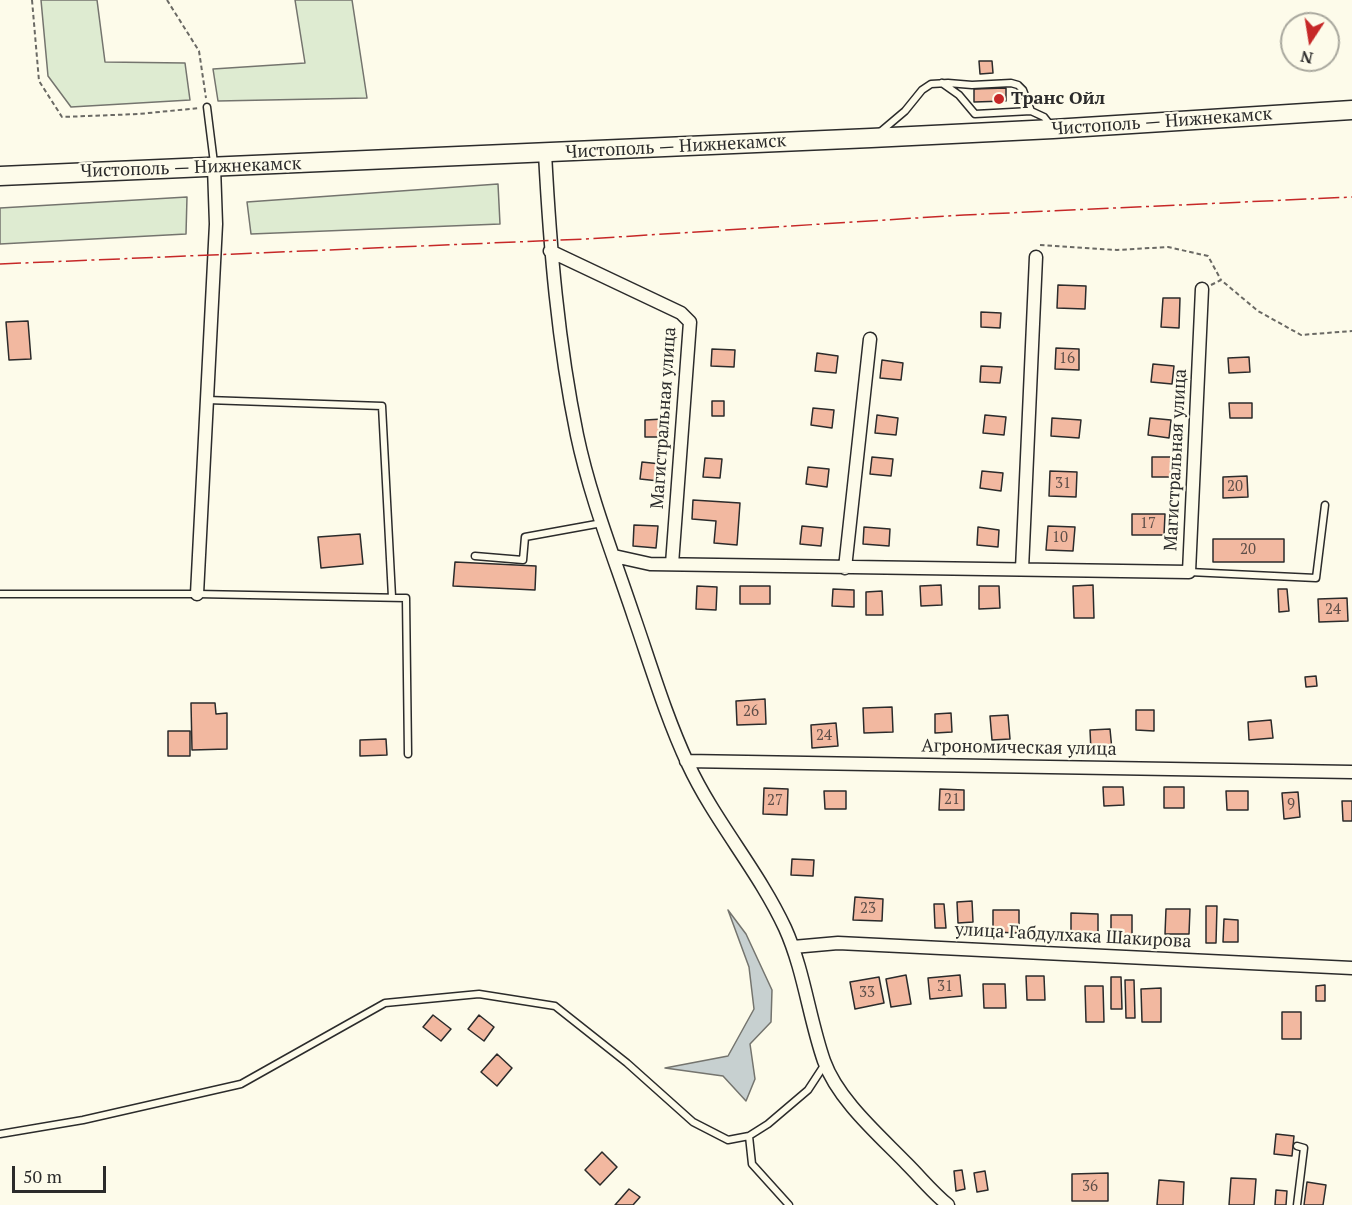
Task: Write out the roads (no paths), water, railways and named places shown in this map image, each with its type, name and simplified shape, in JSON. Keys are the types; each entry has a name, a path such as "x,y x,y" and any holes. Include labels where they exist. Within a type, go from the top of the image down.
{"main road":[{"name":"Чистополь — Нижнекамск","path":"0,176 871,138 1352,110"}],"street":[{"path":"544,153 550,251 577,436 603,523 664,706 704,798 783,924 793,947 825,1064 840,1091 948,1205"},
{"path":"197,594 216,224 214,167"},
{"name":"Магистральная улица","path":"550,251 681,314 690,322 672,564"},
{"path":"1022,569 1036,257"},
{"name":"Магистральная улица","path":"614,556 650,564 1189,572 1202,289"},
{"path":"845,568 870,339"},
{"name":"Агрономическая улица","path":"686,761 1352,771"},
{"name":"улица Габдулхака Шакирова","path":"793,947 838,943 1352,968"}],"lane":[{"path":"871,138 905,111 922,90 931,84 972,86 1011,82 1023,90 1031,111"},
{"path":"942,83 959,95 975,114 1031,111 1044,117 1053,129"},
{"path":"207,107 214,167"},
{"path":"207,400 382,406 392,597"},
{"path":"1189,572 1316,578 1325,505"},
{"path":"475,556 523,560 525,537 603,523"},
{"path":"0,594 197,594 406,598 408,754"},
{"path":"0,1134 83,1120 241,1084 385,1003 479,994 555,1006 627,1063 693,1122 728,1140 749,1136 768,1124 808,1090 825,1064"},
{"path":"749,1136 752,1164 789,1205"},
{"path":"1297,1146 1304,1148 1297,1205"}],"place":[{"name":"Транс Ойл","path":"999,99"}]}
